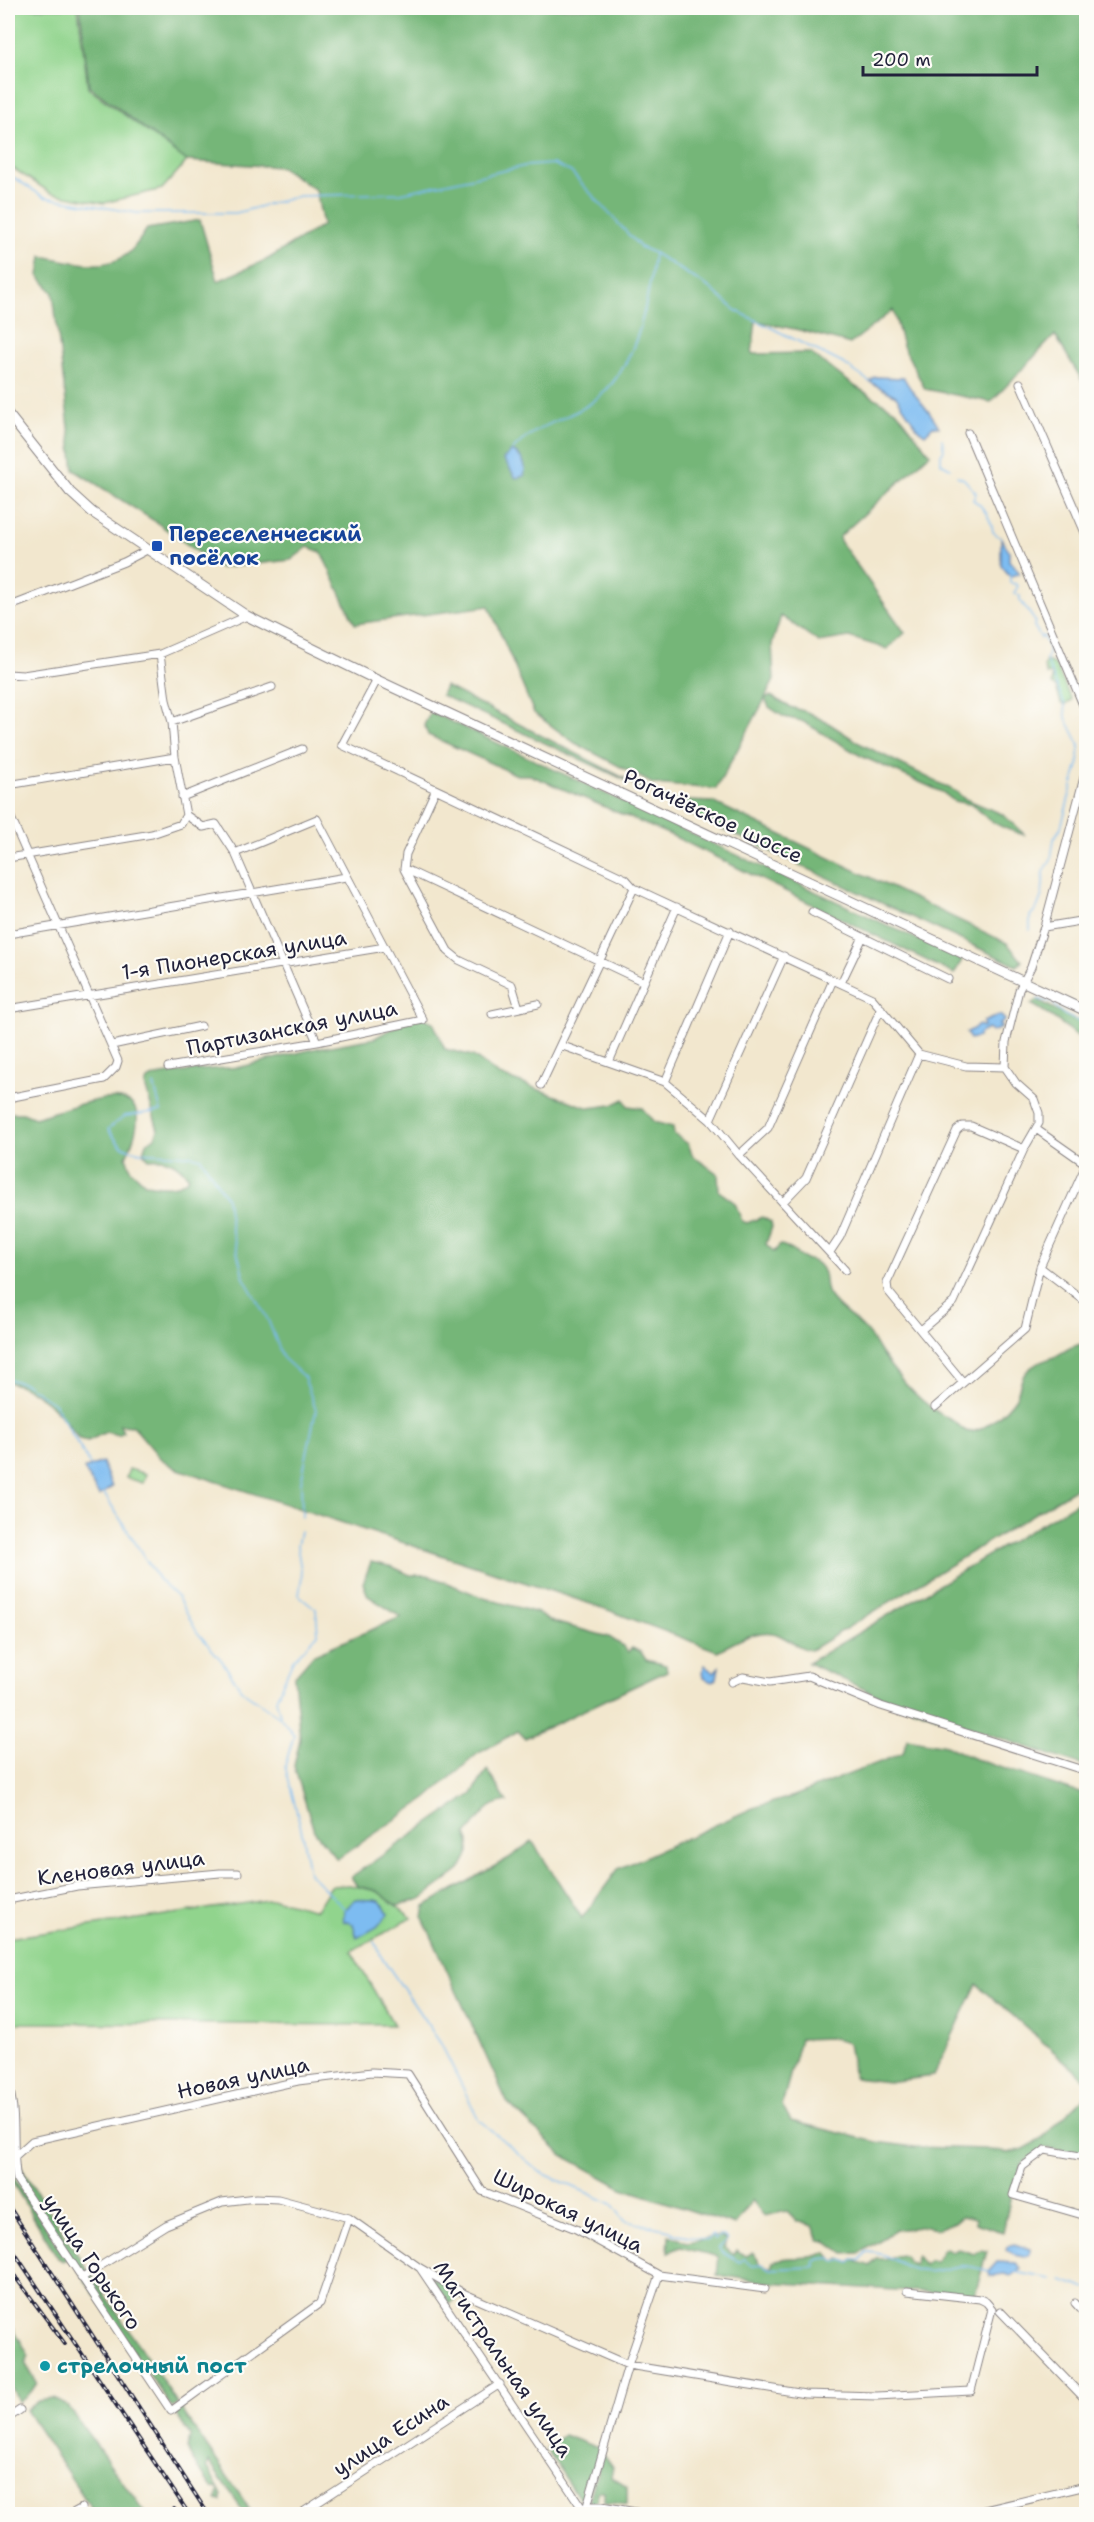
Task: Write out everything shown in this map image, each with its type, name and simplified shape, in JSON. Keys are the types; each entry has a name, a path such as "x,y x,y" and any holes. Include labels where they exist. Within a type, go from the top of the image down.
{"main road":[{"name":"Рогачёвское шоссе","path":"8,414 70,492 92,512 247,616 377,680 1086,1011"}],"street":[{"path":"1020,384 1086,535"},
{"path":"968,433 1086,712"},
{"path":"8,606 124,562 147,550"},
{"path":"8,674 23,675 160,654 247,616"},
{"path":"160,654 186,815 202,827 216,824 235,853 317,1042"},
{"path":"377,680 342,745 435,791 626,879 634,888 872,998 919,1054 966,1066 1005,1066"},
{"path":"172,722 272,687"},
{"path":"182,797 302,749"},
{"path":"8,785 175,757"},
{"path":"921,1330 954,1302 1024,1149 1036,1129 1039,1113 1034,1099 1016,1083 1005,1066 1008,1032 1023,981 1031,967 1044,927 1086,770"},
{"path":"435,791 406,854 404,869 448,951 459,960 512,985 519,1008"},
{"path":"8,811 118,1063 104,1079 8,1098"},
{"path":"8,858 152,834 181,824 186,815"},
{"path":"235,853 317,819 385,947"},
{"path":"404,869 644,982"},
{"path":"8,934 346,876"},
{"path":"541,1085 634,888"},
{"path":"609,1062 677,907"},
{"path":"812,912 948,979"},
{"path":"1044,927 1086,920"},
{"path":"665,1082 730,931"},
{"path":"740,1155 768,1128 837,982 863,937"},
{"name":"1-я Пионерская улица","path":"8,1009 385,947"},
{"name":"Партизанская улица","path":"168,1067 317,1042 423,1020 385,947"},
{"path":"710,1120 784,956"},
{"path":"492,1014 538,1004"},
{"path":"783,1202 806,1178 881,1008"},
{"path":"112,1045 201,1026"},
{"path":"560,1045 665,1082 710,1120 845,1270"},
{"path":"830,1252 840,1237 919,1054"},
{"path":"963,1382 888,1291 887,1283 957,1130 962,1126 971,1126 1024,1149"},
{"path":"935,1407 1025,1329 1040,1267 1086,1164 1036,1129"},
{"path":"1040,1267 1086,1302"},
{"path":"732,1682 743,1677 770,1682 809,1676 881,1706 1086,1770"},
{"name":"Кленовая улица","path":"8,1900 77,1886 238,1873"},
{"name":"Новая улица","path":"13,2158 32,2141 298,2081 372,2072 408,2074 452,2143"},
{"name":"улица Горького","path":"8,2084 14,2114 13,2158 17,2180 171,2411 320,2303 349,2218"},
{"name":"Широкая улица","path":"452,2143 482,2191 576,2229 659,2275 628,2365 585,2510"},
{"path":"1086,2157 1045,2150 1022,2167 1013,2196 1086,2216"},
{"name":"Магистральная улица","path":"81,2278 166,2225 222,2202 256,2198 278,2199 349,2218 420,2268 585,2510"},
{"path":"420,2268 465,2294 628,2365 805,2394 877,2396 971,2391 992,2309 986,2301 980,2299 907,2292"},
{"path":"659,2275 765,2289"},
{"path":"1075,2303 1086,2315"},
{"path":"1000,2312 1086,2400"},
{"name":"улица Есина","path":"300,2514 500,2384"},
{"path":"8,2418 20,2410"},
{"path":"968,2514 1086,2486"},
{"path":"573,2514 602,2506 647,2514"},
{"path":"71,2514 82,2508"}],"green space":[{"path":"8,8 78,8 88,88 187,161 162,189 104,203 51,193 8,165"},
{"path":"80,8 1086,8 1086,387 1055,335 991,402 925,389 903,346 893,310 850,344 756,321 752,354 810,353 856,387 897,411 930,454 839,537 905,633 887,649 849,637 819,642 781,616 772,644 774,680 765,698 771,696 790,707 807,712 859,743 957,792 963,798 1002,814 1025,835 997,824 984,816 974,805 954,801 942,792 861,756 802,721 784,717 769,707 765,699 716,789 653,784 575,743 534,713 489,606 355,624 321,552 308,547 291,560 220,568 153,520 74,470 53,293 39,276 42,256 85,264 107,263 129,252 147,229 200,220 218,281 268,259 323,225 316,190 281,167 187,161 89,86"},
{"path":"1046,660 1055,665 1072,700 1065,705 1061,703 1056,687 1052,684 1052,674 1047,675 1044,667"},
{"path":"445,686 651,792 441,695"},
{"path":"431,712 962,960 954,974 675,837 530,775 517,775 428,735 424,725"},
{"path":"660,800 713,802 1007,943 1022,961 1017,966"},
{"path":"1036,1001 1074,1020 1086,1022 1086,1053 1084,1041 1053,1017 1031,1004"},
{"path":"420,1016 433,1022 445,1049 473,1056 499,1075 589,1108 612,1105 624,1099 628,1106 642,1108 654,1122 673,1127 674,1134 688,1144 693,1156 718,1174 719,1191 735,1203 742,1221 747,1223 762,1217 771,1222 772,1227 766,1244 774,1252 780,1245 783,1245 803,1258 817,1263 824,1272 828,1294 840,1309 867,1332 905,1383 922,1400 966,1431 979,1430 1001,1414 1016,1397 1024,1375 1033,1366 1073,1346 1086,1344 1086,1482 811,1650 773,1633 765,1633 748,1636 717,1651 600,1607 175,1468 160,1458 133,1426 120,1425 123,1432 119,1435 106,1432 88,1441 79,1439 49,1403 30,1390 8,1382 8,1113 23,1113 35,1118 96,1100 114,1098 128,1101 136,1111 136,1129 126,1157 131,1170 146,1184 163,1186 180,1184 189,1177 180,1168 162,1159 149,1159 143,1152 146,1143 155,1137 158,1130 145,1085 147,1080 156,1076 197,1070 241,1067 313,1049 375,1038 411,1018"},
{"path":"129,1469 146,1474 143,1483 126,1478"},
{"path":"1086,1497 1086,1767 883,1698 808,1663"},
{"path":"371,1562 393,1567 410,1575 428,1575 484,1598 538,1613 550,1621 609,1637 628,1652 632,1648 641,1652 646,1660 666,1665 667,1671 525,1738 518,1731 477,1754 426,1799 337,1859 314,1831 294,1766 300,1739 294,1677 314,1654 401,1617 368,1596 363,1583"},
{"path":"907,1739 946,1746 975,1759 1086,1795 1086,2080 977,1984 933,2076 888,2082 854,2078 848,2043 830,2038 800,2039 782,2105 791,2121 876,2142 915,2147 985,2149 1007,2153 1024,2149 1040,2140 1086,2096 1086,2155 1045,2148 1022,2164 1011,2195 1003,2232 975,2223 975,2219 962,2216 955,2222 937,2229 927,2226 896,2230 859,2253 844,2254 826,2241 819,2240 813,2226 797,2221 787,2211 764,2216 752,2200 735,2225 622,2188 562,2155 507,2102 423,1918 425,1906 509,1858 532,1841 582,1918 618,1869 753,1808 794,1796 903,1753"},
{"path":"487,1770 507,1802 495,1804 489,1808 466,1834 469,1853 460,1870 421,1899 397,1906 377,1891 357,1886 351,1877 472,1794"},
{"path":"350,1885 377,1891 412,1918 351,1951 394,2025 8,2023 8,1938 274,1899 316,1910 331,1886"},
{"path":"8,2157 11,2159 15,2180 67,2259 63,2261 58,2258 8,2175"},
{"path":"18,2163 88,2271 82,2275 19,2179"},
{"path":"669,2235 687,2242 720,2236 726,2240 724,2247 734,2255 737,2250 745,2256 753,2253 761,2264 771,2268 773,2261 813,2257 826,2252 834,2261 841,2259 850,2263 853,2260 870,2266 877,2259 904,2255 908,2262 914,2264 916,2255 924,2265 930,2260 935,2261 944,2248 952,2252 958,2249 974,2254 980,2250 987,2251 975,2295 767,2282 717,2275 719,2257 680,2247 668,2252"},
{"path":"91,2274 178,2404 172,2408 84,2279"},
{"path":"428,2275 462,2294 449,2304"},
{"path":"8,2318 29,2356 25,2363 37,2383 29,2395 19,2402 8,2381"},
{"path":"54,2399 68,2406 146,2514 95,2514 26,2410 38,2401"},
{"path":"180,2407 253,2514 245,2514 209,2462 207,2466 219,2489 212,2488 190,2456 188,2450 190,2435 174,2412"},
{"path":"563,2435 601,2449 586,2501 583,2504 546,2449"},
{"path":"603,2453 613,2467 611,2477 627,2487 627,2505 604,2502 604,2491 598,2491 596,2502 589,2502"},
{"path":"219,2489 222,2495 222,2501 217,2500"}],"water":[{"path":"875,377 904,378 939,427 933,426 925,434 918,429 896,396 870,382"},
{"path":"512,451 523,461 524,476 516,478 503,459"},
{"path":"1001,538 1009,552 1009,561 1020,574 1010,576 1001,565"},
{"path":"1000,1015 1005,1020 999,1025 1002,1028 991,1032 988,1029 980,1033 978,1037 970,1039 966,1033 979,1025 984,1027 983,1022"},
{"path":"102,1462 112,1487 99,1496 84,1469"},
{"path":"705,1665 714,1672 719,1667 717,1678 712,1682 703,1678 702,1672"},
{"path":"355,1899 379,1901 388,1914 377,1927 357,1938 353,1924 343,1921 345,1910"},
{"path":"1014,2244 1030,2249 1030,2254 1024,2257 1014,2255 1007,2250"},
{"path":"997,2262 1016,2263 1021,2269 1011,2276 1004,2274 990,2276 989,2271"}],"waterway":[{"path":"8,174 44,197 137,213 236,213 299,196 401,193 525,166 553,164 571,172 640,247 654,253 710,288 735,310 844,364 870,382"},
{"path":"512,451 536,431 583,408 601,395 615,379 627,361 636,340 647,297 654,254"},
{"path":"942,439 944,450 941,454 941,463 950,468"},
{"path":"957,476 964,479 976,493 973,500 986,514 993,532 1001,538"},
{"path":"1010,575 1010,583 1018,586 1014,593 1020,596 1020,600 1035,621 1034,626 1041,638 1043,636 1049,650 1046,660 1065,705 1066,718 1079,744 1079,761 1061,827 1054,839 1051,859 1044,872 1042,895 1037,908 1030,916 1030,930"},
{"path":"1038,999 1052,1002 1063,1014 1086,1025"},
{"path":"154,1085 161,1111 125,1116 108,1129 120,1144 132,1150 201,1158 227,1199 231,1228 244,1278 268,1320 283,1358 304,1377 316,1410 301,1482 302,1517"},
{"path":"8,1379 26,1384 54,1403 90,1465"},
{"path":"103,1492 159,1580 178,1598 197,1632 222,1661 242,1691 280,1717 294,1735 285,1766 301,1828 309,1873 346,1910"},
{"path":"280,1715 276,1699 293,1660 318,1634 316,1609 299,1595 302,1576 297,1546 300,1531"},
{"path":"375,1941 381,1956 441,2044 479,2120 540,2172 612,2204 625,2221 708,2240 713,2235 715,2240 719,2236 724,2236 727,2240 719,2248 722,2252 740,2262 744,2259 753,2265 762,2264 770,2269 813,2267 820,2259 831,2258 835,2262 843,2260 850,2263 853,2260 861,2260 866,2252 872,2252 918,2270 931,2271 964,2266 989,2271"},
{"path":"1015,2272 1051,2279"},
{"path":"1062,2280 1086,2289"}],"railway":[{"path":"8,2205 208,2514"},
{"path":"8,2243 189,2514"},
{"path":"8,2267 65,2344"},
{"path":"174,2509 178,2514"}],"place":[{"name":"Переселенческий посёлок","path":"157,546"},
{"name":"стрелочный пост","path":"45,2366"}]}
